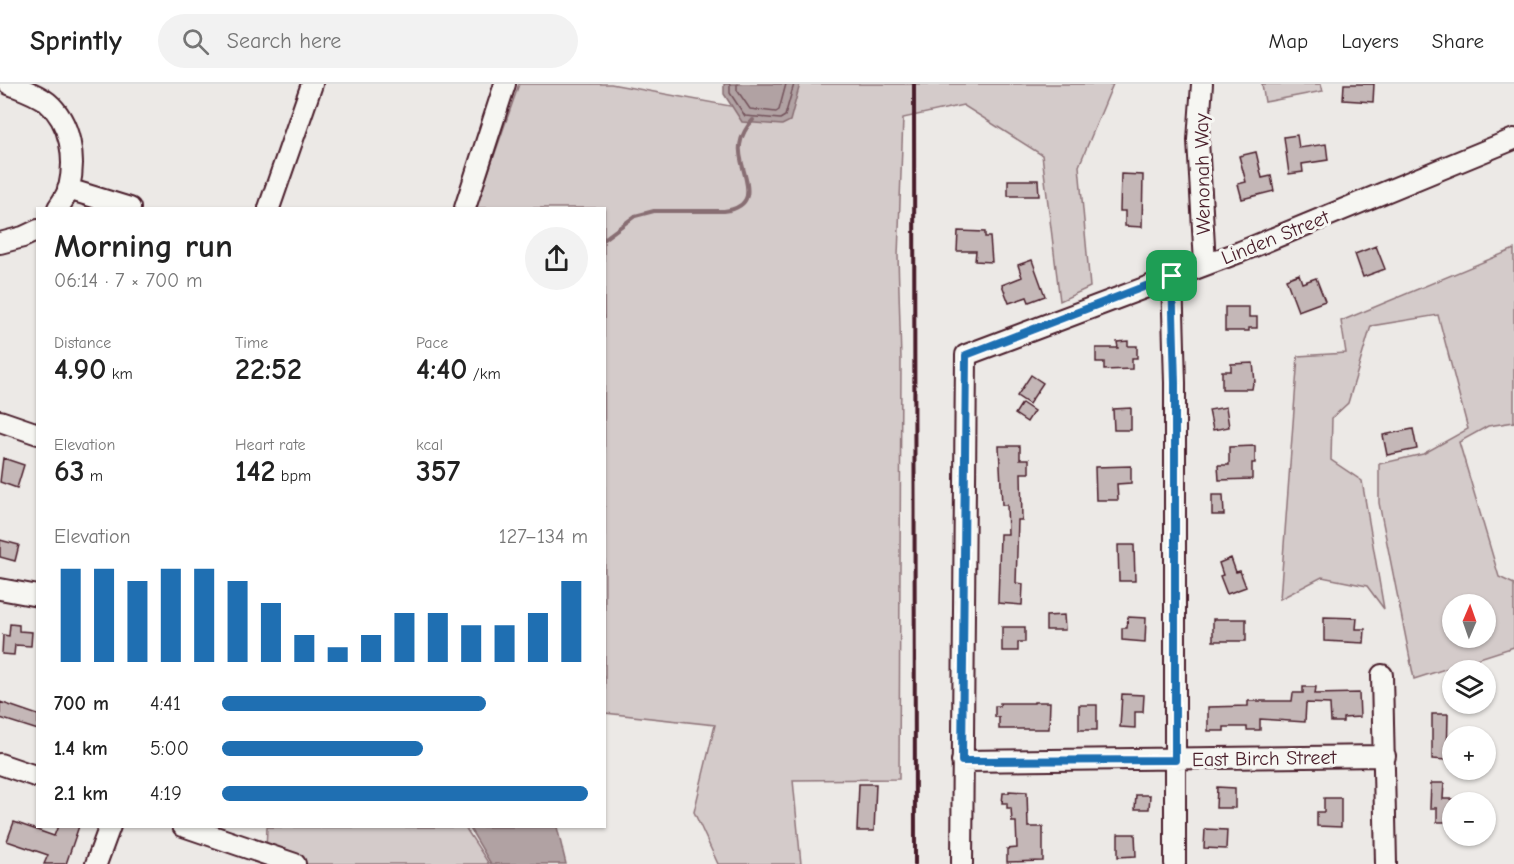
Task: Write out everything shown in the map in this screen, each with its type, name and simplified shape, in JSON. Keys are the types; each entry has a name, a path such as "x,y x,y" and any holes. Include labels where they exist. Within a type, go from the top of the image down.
{"street":[{"path":"9,84 31,92 46,102 56,111 66,129 73,155 68,189 59,207"},
{"path":"269,207 312,84"},
{"path":"465,207 505,84"},
{"name":"Wenonah Way","path":"1202,84 1198,140 1205,264"},
{"name":"Linden Street","path":"962,761 966,355 1240,252 1514,139"},
{"path":"68,189 127,207"},
{"path":"0,243 36,231"},
{"path":"1172,276 1175,383 1175,864"},
{"path":"0,421 36,433"},
{"path":"0,589 36,596"},
{"path":"1382,675 1386,864"},
{"name":"East Birch Street","path":"962,761 1385,756"},
{"path":"962,761 962,864"},
{"path":"0,764 36,776"},
{"path":"96,864 109,828"},
{"path":"189,828 295,864"}],"shaded area":[{"path":"519,84 611,84 746,109 757,84 1113,84 1079,166 1090,287 1060,301 1042,155 963,105 903,118 898,256 901,360 899,779 793,780 801,864 718,864 694,812 715,725 606,713 606,207 476,207"},
{"path":"1262,84 1321,84 1323,91 1265,102"},
{"path":"1514,249 1514,422 1488,426 1459,442 1499,577 1514,584 1514,647 1473,660 1442,660 1442,670 1414,679 1379,503 1379,464 1423,454 1468,429 1438,315 1371,326 1348,403 1332,418 1331,460 1362,481 1384,609 1367,586 1322,577 1280,599 1298,356 1346,353 1341,321"},
{"path":"267,828 466,828 489,864 306,864 266,851"}],"water":[{"path":"724,84 800,84 790,121 782,125 742,122 724,94"},
{"path":"470,828 557,828 566,864 491,864"}],"building":[{"path":"1344,84 1374,84 1373,102 1343,100"},
{"path":"1297,135 1299,148 1326,144 1328,160 1302,164 1303,172 1289,174 1284,137"},
{"path":"1256,152 1262,178 1271,176 1274,191 1242,199 1238,184 1246,182 1239,156"},
{"path":"1121,174 1143,175 1142,227 1125,226 1125,211 1120,211"},
{"path":"1008,180 1038,180 1039,196 1008,196"},
{"path":"958,231 985,232 985,237 990,237 992,262 975,261 976,251 957,251"},
{"path":"1376,246 1385,269 1363,277 1355,254"},
{"path":"1032,260 1045,296 1029,302 1027,297 1009,303 1002,285 1022,277 1018,265"},
{"path":"1299,274 1302,283 1316,278 1325,301 1298,311 1286,279"},
{"path":"1225,307 1249,307 1249,317 1257,317 1257,328 1249,328 1249,331 1225,331"},
{"path":"1128,341 1128,346 1137,346 1137,358 1132,358 1132,369 1104,370 1104,362 1096,362 1096,348 1118,348 1117,342"},
{"path":"1253,363 1255,382 1252,389 1222,389 1222,371 1231,371 1231,364"},
{"path":"1031,375 1043,383 1029,404 1017,396"},
{"path":"1022,403 1034,411 1027,422 1015,414"},
{"path":"1226,407 1229,427 1213,430 1209,410"},
{"path":"1131,408 1131,430 1114,430 1113,409"},
{"path":"1413,429 1417,449 1387,455 1383,435"},
{"path":"999,446 1020,446 1020,459 1029,459 1029,473 1021,473 1022,520 1018,520 1016,583 1023,584 1022,605 998,603 1000,534 1008,534 1007,505 1002,505"},
{"path":"1255,446 1252,479 1219,480 1218,465 1229,465 1229,447"},
{"path":"3,458 24,465 17,488 0,482"},
{"path":"1131,466 1131,483 1117,484 1118,500 1096,500 1095,467"},
{"path":"1212,495 1223,495 1224,515 1212,515"},
{"path":"0,540 19,545 15,561 0,557"},
{"path":"1118,545 1134,545 1135,581 1119,581"},
{"path":"1231,558 1236,572 1240,571 1246,587 1227,594 1220,576 1223,575 1219,563"},
{"path":"1064,615 1065,630 1046,630 1046,616"},
{"path":"1128,617 1146,618 1145,642 1122,640 1122,628 1127,628"},
{"path":"1324,617 1357,618 1356,629 1365,629 1364,643 1324,641"},
{"path":"1213,619 1246,619 1246,641 1213,641"},
{"path":"10,624 19,625 19,631 32,632 31,646 15,645 14,655 2,654 3,635 9,636"},
{"path":"1002,627 1025,627 1025,642 1018,642 1018,651 1002,651"},
{"path":"1303,687 1316,687 1315,694 1359,693 1360,717 1343,718 1343,722 1331,722 1330,704 1306,703 1305,722 1260,719 1260,730 1247,730 1247,727 1224,727 1224,731 1208,731 1208,707 1248,706 1248,701 1292,701 1293,693 1303,693"},
{"path":"1122,694 1144,695 1143,712 1135,712 1135,728 1120,727"},
{"path":"0,702 36,714 36,729 0,718"},
{"path":"1050,702 1049,729 999,729 999,717 995,717 995,706 1000,706 1000,703"},
{"path":"1079,705 1097,705 1097,730 1079,730"},
{"path":"1432,714 1448,714 1448,726 1442,726 1442,760 1432,759"},
{"path":"1431,783 1444,783 1442,822 1437,822 1437,808 1430,808"},
{"path":"859,784 876,784 874,831 857,831"},
{"path":"1217,787 1235,788 1235,808 1216,808"},
{"path":"1009,791 1027,792 1028,827 1043,827 1043,861 1007,862 1007,849 1017,848 1016,822 1012,822 1011,808 1007,808 1007,803 1002,803 1003,793 1009,793"},
{"path":"1136,795 1150,795 1149,809 1135,809"},
{"path":"1324,798 1341,798 1341,827 1317,826 1317,812 1324,812"},
{"path":"14,822 54,836 57,828 78,828 66,864 44,864 48,855 7,841"},
{"path":"1205,829 1227,830 1226,849 1204,848"},
{"path":"1118,834 1135,834 1136,856 1118,857"}],"waterway":[{"path":"606,238 635,216 654,211 724,211 737,207 744,201 747,194 740,154 741,142 753,120"}],"railway":[{"path":"914,84 915,864"}],"route":[{"path":"1172,276 1175,383 1175,760 962,761 966,355 1172,276"}]}
